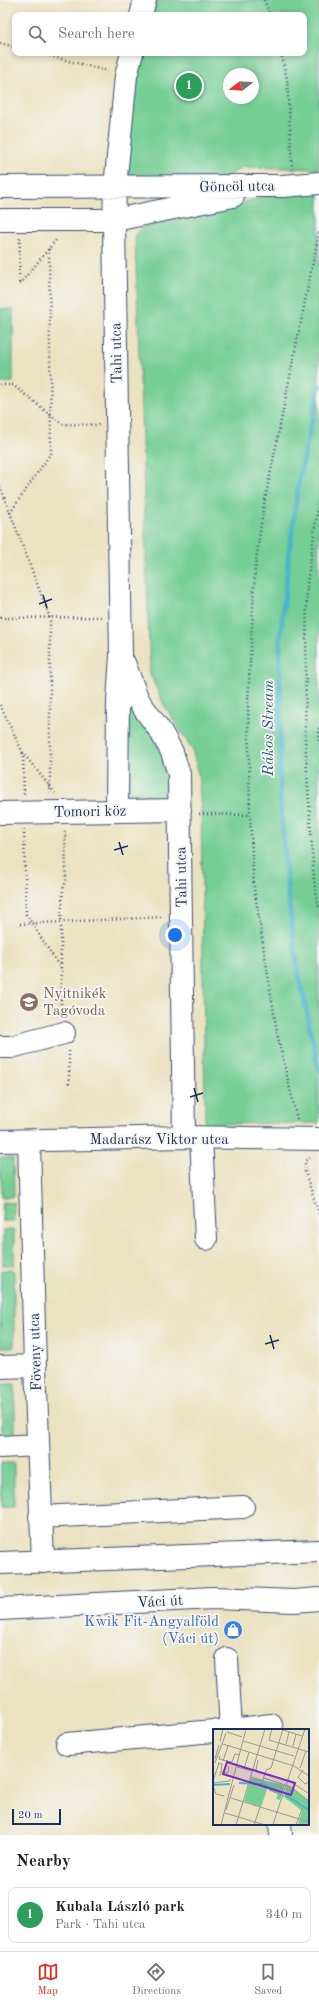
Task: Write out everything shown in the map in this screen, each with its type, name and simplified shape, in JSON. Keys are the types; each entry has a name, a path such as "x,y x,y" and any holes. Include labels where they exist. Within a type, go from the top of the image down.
{"street":[{"path":"142,12 145,0"},
{"name":"Tahi utca","path":"117,810 118,702 121,655 121,616 115,187 126,76 131,56"},
{"path":"288,185 319,182"},
{"name":"Göncöl utca","path":"0,187 288,185"},
{"name":"Göncöl utca","path":"0,220 115,220 288,185"},
{"name":"Tahi utca","path":"121,655 138,700 161,732 172,752 179,774 181,916 192,1138 206,1238"},
{"name":"Tomori köz","path":"0,813 24,812 54,804 74,811 180,810"},
{"path":"0,1047 12,1047 64,1033"},
{"name":"Madarász Viktor utca","path":"0,1141 192,1138 311,1145"},
{"name":"Föveny utca","path":"29,1141 37,1445 43,1562"},
{"path":"0,1367 35,1366"},
{"path":"0,1447 37,1445"},
{"path":"40,1517 178,1506 242,1507"},
{"path":"0,1562 43,1562 319,1552"},
{"name":"Váci út","path":"0,1609 213,1598 294,1601 319,1599"},
{"path":"226,1659 231,1729"},
{"path":"239,1729 271,1725 272,1729"},
{"path":"67,1744 213,1732"},
{"path":"280,1825 281,1835"}],"path":[{"path":"264,0 269,12"},
{"path":"0,43 12,46"},
{"path":"49,56 86,66"},
{"path":"282,56 287,79 288,185"},
{"path":"319,232 263,510 255,568 248,703 250,815 254,888 278,1038 311,1145 305,1161 305,1172 319,1214"},
{"path":"20,238 19,285 58,238"},
{"path":"10,513 50,452 49,247"},
{"path":"0,385 13,385 62,424 118,425"},
{"path":"0,486 50,618 50,786 54,804"},
{"path":"319,499 307,584 305,739 314,880 319,908"},
{"path":"0,618 121,616"},
{"path":"0,705 23,753 50,786 54,804"},
{"path":"319,728 319,743"},
{"path":"23,753 26,914 30,923 61,969"},
{"path":"180,810 193,814 250,815"},
{"path":"70,1084 69,1042 61,1026 61,922 63,890 66,880 65,829 75,823 74,811"},
{"path":"20,924 181,916"}],"green space":[{"path":"145,0 319,0 319,169 242,167 215,186 115,187 132,56 307,56 307,12 142,12"},
{"path":"279,192 319,192 319,1123 205,1124 201,810 198,774 192,749 164,705 150,674 135,234 147,225 191,217"},
{"path":"0,309 13,309 13,382 0,383"},
{"path":"131,702 167,758 169,798 165,800 140,802 125,798 124,703"},
{"path":"0,1158 13,1158 14,1197 2,1197"},
{"path":"3,1202 14,1203 14,1221 2,1221"},
{"path":"3,1230 14,1230 14,1265 3,1265"},
{"path":"1,1270 14,1270 14,1347 0,1347"},
{"path":"2,1384 15,1384 15,1439 2,1439"},
{"path":"1,1463 14,1463 14,1507 1,1507"}],"waterway":[{"name":"Rákos Stream","path":"319,386 298,486 288,561 280,640 280,797 288,895 297,966 319,1071"}],"place":[{"name":"Kubala László park","path":"189,86"},
{"name":"Nyitnikék Tagóvoda","path":"29,1002"},
{"name":"Kwik Fit-Angyalföld (Váci út)","path":"233,1630"}]}
